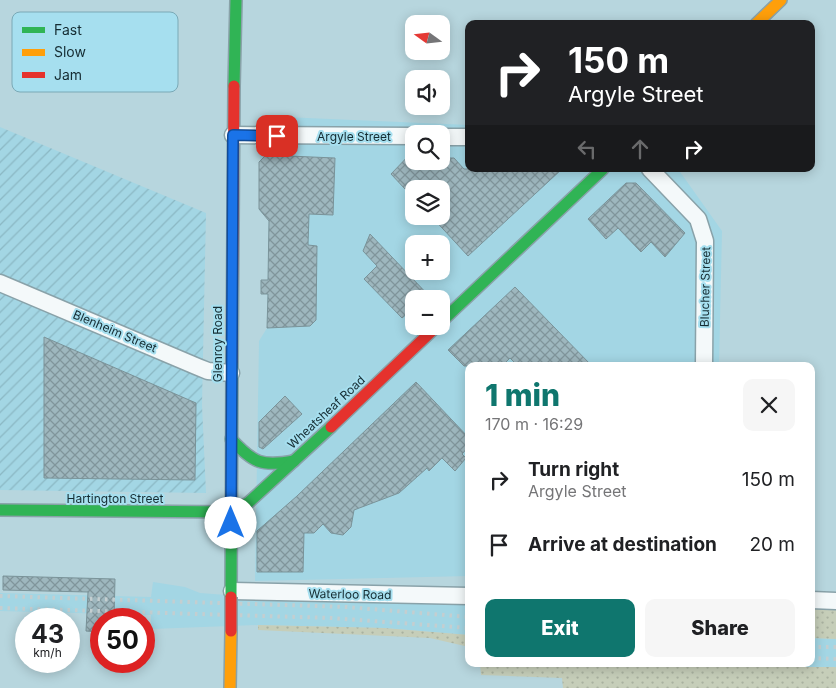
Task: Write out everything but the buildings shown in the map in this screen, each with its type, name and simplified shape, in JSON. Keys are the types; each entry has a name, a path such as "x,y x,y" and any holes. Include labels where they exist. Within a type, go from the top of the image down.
{"street":[{"name":"Glenroy Road","path":"230,688 233,135 236,0"},
{"path":"760,20 781,0"},
{"name":"Argyle Street","path":"233,135 405,136"},
{"path":"450,137 465,137"},
{"path":"450,314 600,172"},
{"name":"Blucher Street","path":"653,172 698,218 702,226 705,241 704,362"},
{"name":"Blenheim Street","path":"0,283 208,371 231,373"},
{"name":"Wheatsheaf Road","path":"230,512 248,503 427,335"},
{"path":"231,439 250,459 258,464 272,466 294,461"},
{"name":"Hartington Street","path":"0,510 230,512"},
{"name":"Waterloo Road","path":"232,594 465,596"},
{"path":"815,600 836,601"}],"shaded area":[{"path":"261,116 465,125 465,172 680,172 722,231 719,362 465,362 465,576 255,581 259,341 267,328 269,214 262,213 259,209"},
{"path":"0,127 206,213 202,405 206,493 0,490"},
{"path":"153,582 185,587 200,593 265,598 465,602 465,635 384,628 258,625 155,629 155,608 90,608 90,613 80,613 80,608 15,608 15,611 0,611 0,593 151,597"},
{"path":"815,638 836,639 836,667 815,667"}],"green space":[{"path":"815,609 836,609 836,639 815,638"},
{"path":"258,625 384,628 465,635 465,646 430,638 258,630"},
{"path":"480,667 836,667 836,688 563,688 562,678 481,675"}],"railway":[{"path":"0,596 346,607 465,617"},
{"path":"0,608 331,618 465,628"},
{"path":"815,647 836,647"},
{"path":"815,658 836,659"}],"traffic: fast":[{"path":"234,86 236,0"},
{"path":"450,314 600,172"},
{"path":"231,597 232,362"},
{"path":"0,510 230,512 248,503 331,427"},
{"path":"231,439 252,458 259,461 266,463 294,461"}],"traffic: slow":[{"path":"760,20 781,0"},
{"path":"230,688 231,631"}],"traffic: jam":[{"path":"232,362 234,86"},
{"path":"331,427 428,335"},
{"path":"231,597 231,631"}],"route":[{"path":"231,523 233,135 277,136"}]}
